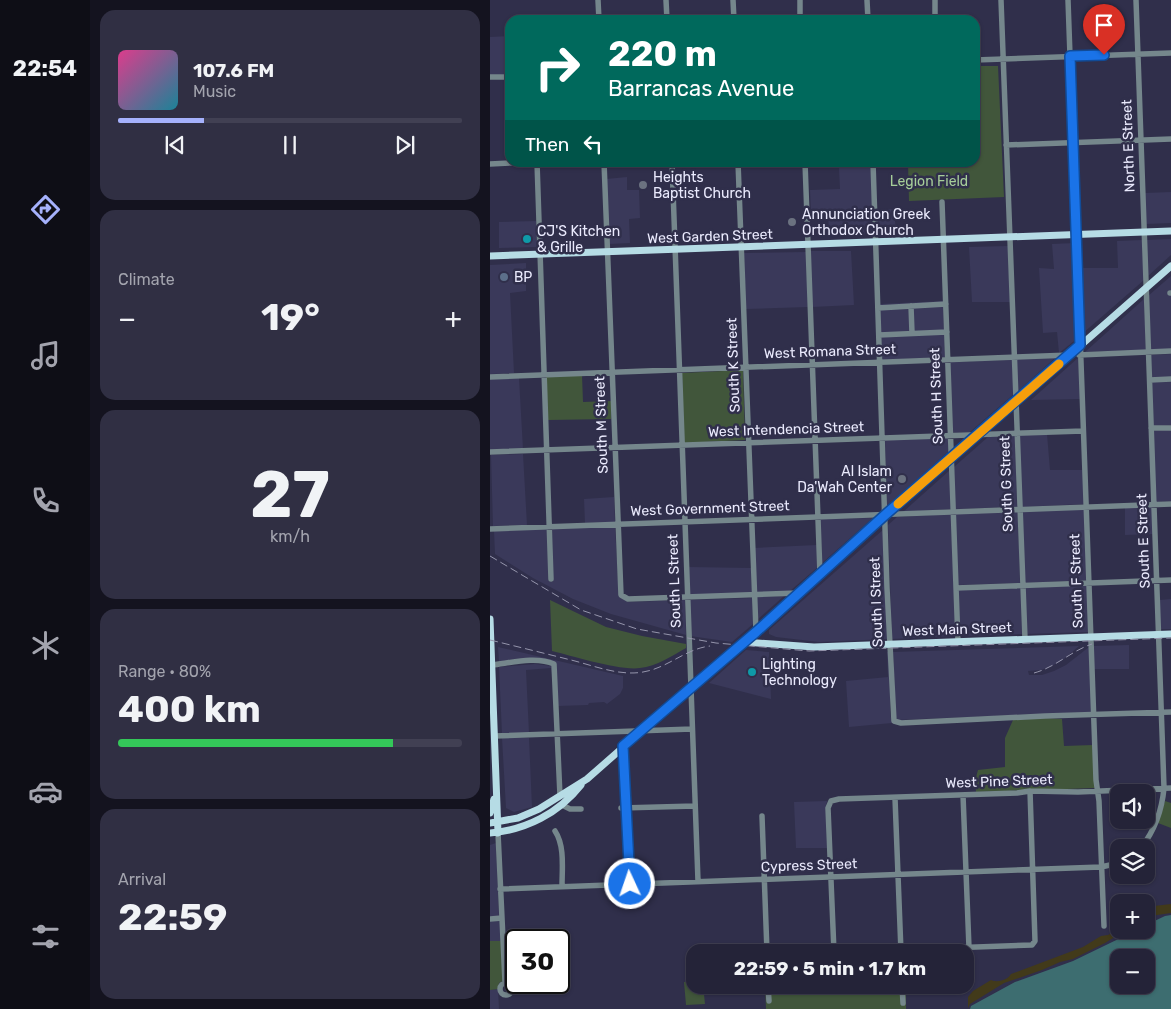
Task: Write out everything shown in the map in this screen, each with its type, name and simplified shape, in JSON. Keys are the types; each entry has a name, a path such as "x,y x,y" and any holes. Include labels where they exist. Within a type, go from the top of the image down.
{"main road":[{"name":"West Garden Street","path":"490,256 1171,231"},
{"path":"494,823 530,813 582,783 756,632 885,515 1171,266"},
{"path":"490,619 496,792 494,823 498,832"},
{"name":"West Main Street","path":"744,642 806,647 1171,634"},
{"path":"490,833 512,830 540,820 562,805 582,783"},
{"path":"490,812 496,792"}],"street":[{"path":"598,0 599,15"},
{"path":"666,0 667,15"},
{"path":"733,0 734,15"},
{"path":"800,0 800,15"},
{"path":"867,0 868,15"},
{"path":"935,0 935,15"},
{"name":"South G Street","path":"1001,0 1024,639"},
{"name":"South F Street","path":"1068,0 1094,715 1104,926"},
{"name":"North E Street","path":"1136,0 1144,232"},
{"path":"980,60 1171,53"},
{"path":"490,78 505,77"},
{"path":"1006,145 1171,139"},
{"path":"490,164 505,163"},
{"path":"537,167 551,579"},
{"name":"South M Street","path":"604,167 620,592 622,596 628,599 687,598"},
{"name":"South L Street","path":"672,167 698,881"},
{"name":"South K Street","path":"738,167 756,632"},
{"path":"805,167 820,574"},
{"name":"South I Street","path":"873,167 894,721 901,723 1094,715"},
{"name":"South H Street","path":"942,202 958,642"},
{"name":"South E Street","path":"1144,232 1158,635 1168,788 1159,816 1146,839"},
{"path":"878,308 946,304"},
{"path":"911,306 912,333"},
{"path":"879,335 947,332"},
{"name":"West Romana Street","path":"490,377 1171,352"},
{"path":"1150,380 1171,379"},
{"path":"1151,428 1171,428"},
{"name":"West Intendencia Street","path":"490,452 1083,431"},
{"name":"West Government Street","path":"490,529 1171,504"},
{"path":"956,588 1171,580"},
{"path":"687,598 798,593"},
{"path":"492,665 535,661 554,664 560,796"},
{"path":"1094,715 1171,712"},
{"path":"494,736 692,729"},
{"path":"623,746 624,808 630,884"},
{"name":"West Pine Street","path":"831,877 829,803 831,800 1030,791 1078,792 1168,788"},
{"path":"974,948 1030,946 1034,943 1030,791"},
{"path":"963,795 969,944"},
{"path":"896,798 901,944"},
{"path":"562,805 570,809 581,809"},
{"path":"624,808 695,806"},
{"path":"762,816 767,944"},
{"path":"555,831 560,838 562,886"},
{"path":"498,832 505,982"},
{"name":"Cypress Street","path":"500,889 1101,867 1110,865"},
{"path":"831,877 835,944"},
{"path":"490,918 502,918"},
{"path":"769,994 769,1001"},
{"path":"902,994 903,1003"}],"shaded area":[{"path":"505,36 505,74 490,75 490,37"},
{"path":"871,167 873,234 829,236 828,211 811,213 810,190 840,189 839,168"},
{"path":"627,177 627,190 639,190 640,218 629,219 630,243 609,244 606,179"},
{"path":"1171,192 1171,223 1146,224 1145,193"},
{"path":"894,209 896,233 877,234 877,210"},
{"path":"536,221 537,247 499,248 499,222"},
{"path":"1171,239 1171,255 1148,276 1146,240"},
{"path":"1142,240 1144,280 1082,334 1080,268 1118,268 1117,241"},
{"path":"1075,243 1078,338 1059,353 1057,332 1043,333 1039,268 1054,269 1052,244"},
{"path":"1008,246 1010,302 972,302 969,247"},
{"path":"810,251 851,251 854,305 812,307"},
{"path":"806,252 808,307 746,309 744,253"},
{"path":"526,263 526,291 510,293 514,373 490,374 490,265"},
{"path":"1171,276 1171,290 1168,291 1168,295 1171,295 1171,349 1151,350 1148,296"},
{"path":"1144,299 1146,350 1085,352"},
{"path":"943,301 945,357 882,360 880,304"},
{"path":"1171,354 1171,425 1153,426 1151,355"},
{"path":"1079,357 1080,399 1031,400"},
{"path":"1055,358 1018,391 1016,359"},
{"path":"1012,360 1014,394 970,432 952,433 950,362"},
{"path":"519,378 523,449 490,450 490,379"},
{"path":"1171,430 1171,501 1156,502 1153,431"},
{"path":"1047,434 1050,470 1083,470 1084,504 1022,507 1019,435"},
{"path":"1015,436 1017,507 955,509 954,467 988,437"},
{"path":"948,438 949,451 887,506 885,440"},
{"path":"523,454 527,525 493,526 491,455"},
{"path":"950,470 951,509 903,512"},
{"path":"614,497 615,522 585,523 584,499"},
{"path":"1152,507 1153,534 1125,535 1125,508"},
{"path":"1084,509 1087,580 1025,583 1022,511"},
{"path":"1018,511 1020,583 958,585 955,514"},
{"path":"951,514 956,636 892,639 888,525 897,517"},
{"path":"873,518 822,563 820,519"},
{"path":"615,526 619,596 628,602 685,600 686,635 611,614 573,599 533,578 495,554 494,531 548,529 549,581 553,582 552,529"},
{"path":"884,529 888,639 819,642 776,637 769,634 769,630"},
{"path":"817,545 818,567 790,591 756,593 754,548"},
{"path":"688,567 751,568 752,593 689,595"},
{"path":"1087,585 1089,632 1026,634 1025,588"},
{"path":"1021,588 1022,634 960,636 958,590"},
{"path":"784,596 757,620 756,597"},
{"path":"752,598 753,624 732,642 690,636 689,600"},
{"path":"1171,599 1171,629 1160,629 1160,600"},
{"path":"1129,645 1129,669 1094,669 1093,646"},
{"path":"1079,646 1064,659 1052,666 1041,670 1028,671 1029,675 1042,675 1054,671 1066,665 1089,647 1092,712 896,720 893,652"},
{"path":"498,647 623,676 623,688 620,694 607,704 604,702 589,703 588,705 558,706 556,662 499,662"},
{"path":"746,650 769,652 771,699 709,683"},
{"path":"887,652 889,652 890,712 892,723 849,727 846,681 888,677"},
{"path":"535,664 552,666 553,682 551,668 526,670 529,733 502,734 499,667"},
{"path":"502,738 529,738 532,807 514,812 506,808"},
{"path":"827,801 827,848 796,848 794,802"},
{"path":"496,843 499,916 490,916 490,845"},
{"path":"1171,915 1171,1009 970,1009 971,1006 1015,982 1073,961 1118,939 1155,939 1155,921"},
{"path":"500,920 501,941 490,941 490,921"},
{"path":"498,989 499,1009 490,1009 490,990"}],"green space":[{"name":"Legion Field","path":"980,66 998,66 1004,197 909,201 908,167 980,167"},
{"path":"743,370 745,440 684,443 682,373"},
{"path":"582,375 583,402 611,401 611,419 548,420 546,377"},
{"path":"550,600 606,627 686,644 686,648 664,660 640,668 609,665 552,651"},
{"path":"1062,719 1064,746 1093,745 1095,788 976,792 975,781 978,770 1005,767 1005,738 1013,720"},
{"path":"1165,801 1171,803 1171,828 1158,823"},
{"path":"490,941 501,941 503,981 499,983 498,989 490,990"},
{"path":"684,982 686,982 686,994 704,994 705,1004 686,1005"},
{"path":"765,994 906,994 906,1009 766,1009"}],"sand":[{"path":"1171,904 1171,913 1155,916 1155,906"},
{"path":"1110,934 1111,939 1105,943 1073,959 1004,983 970,1004 968,1008 968,997 970,994 974,994 974,990 991,980 999,981 1005,979 1011,974 1083,947 1101,936"}],"railway":[{"path":"490,556 581,610 637,629 716,643 809,651 1171,638"},
{"path":"490,640 626,673 652,670 692,651 710,646"},
{"path":"1034,673 1092,644"}],"slow traffic":[{"path":"898,504 1059,364"}],"place":[{"name":"Heights Baptist Church","path":"643,185"},
{"name":"Annunciation Greek Orthodox Church","path":"792,222"},
{"name":"CJ'S Kitchen & Grille","path":"527,239"},
{"name":"BP","path":"504,277"},
{"name":"Al Islam Da'Wah Center","path":"902,479"},
{"name":"Lighting Technology","path":"752,672"}],"route":[{"path":"630,884 623,746 756,632 885,515 1080,345 1070,56 1104,55"}]}
